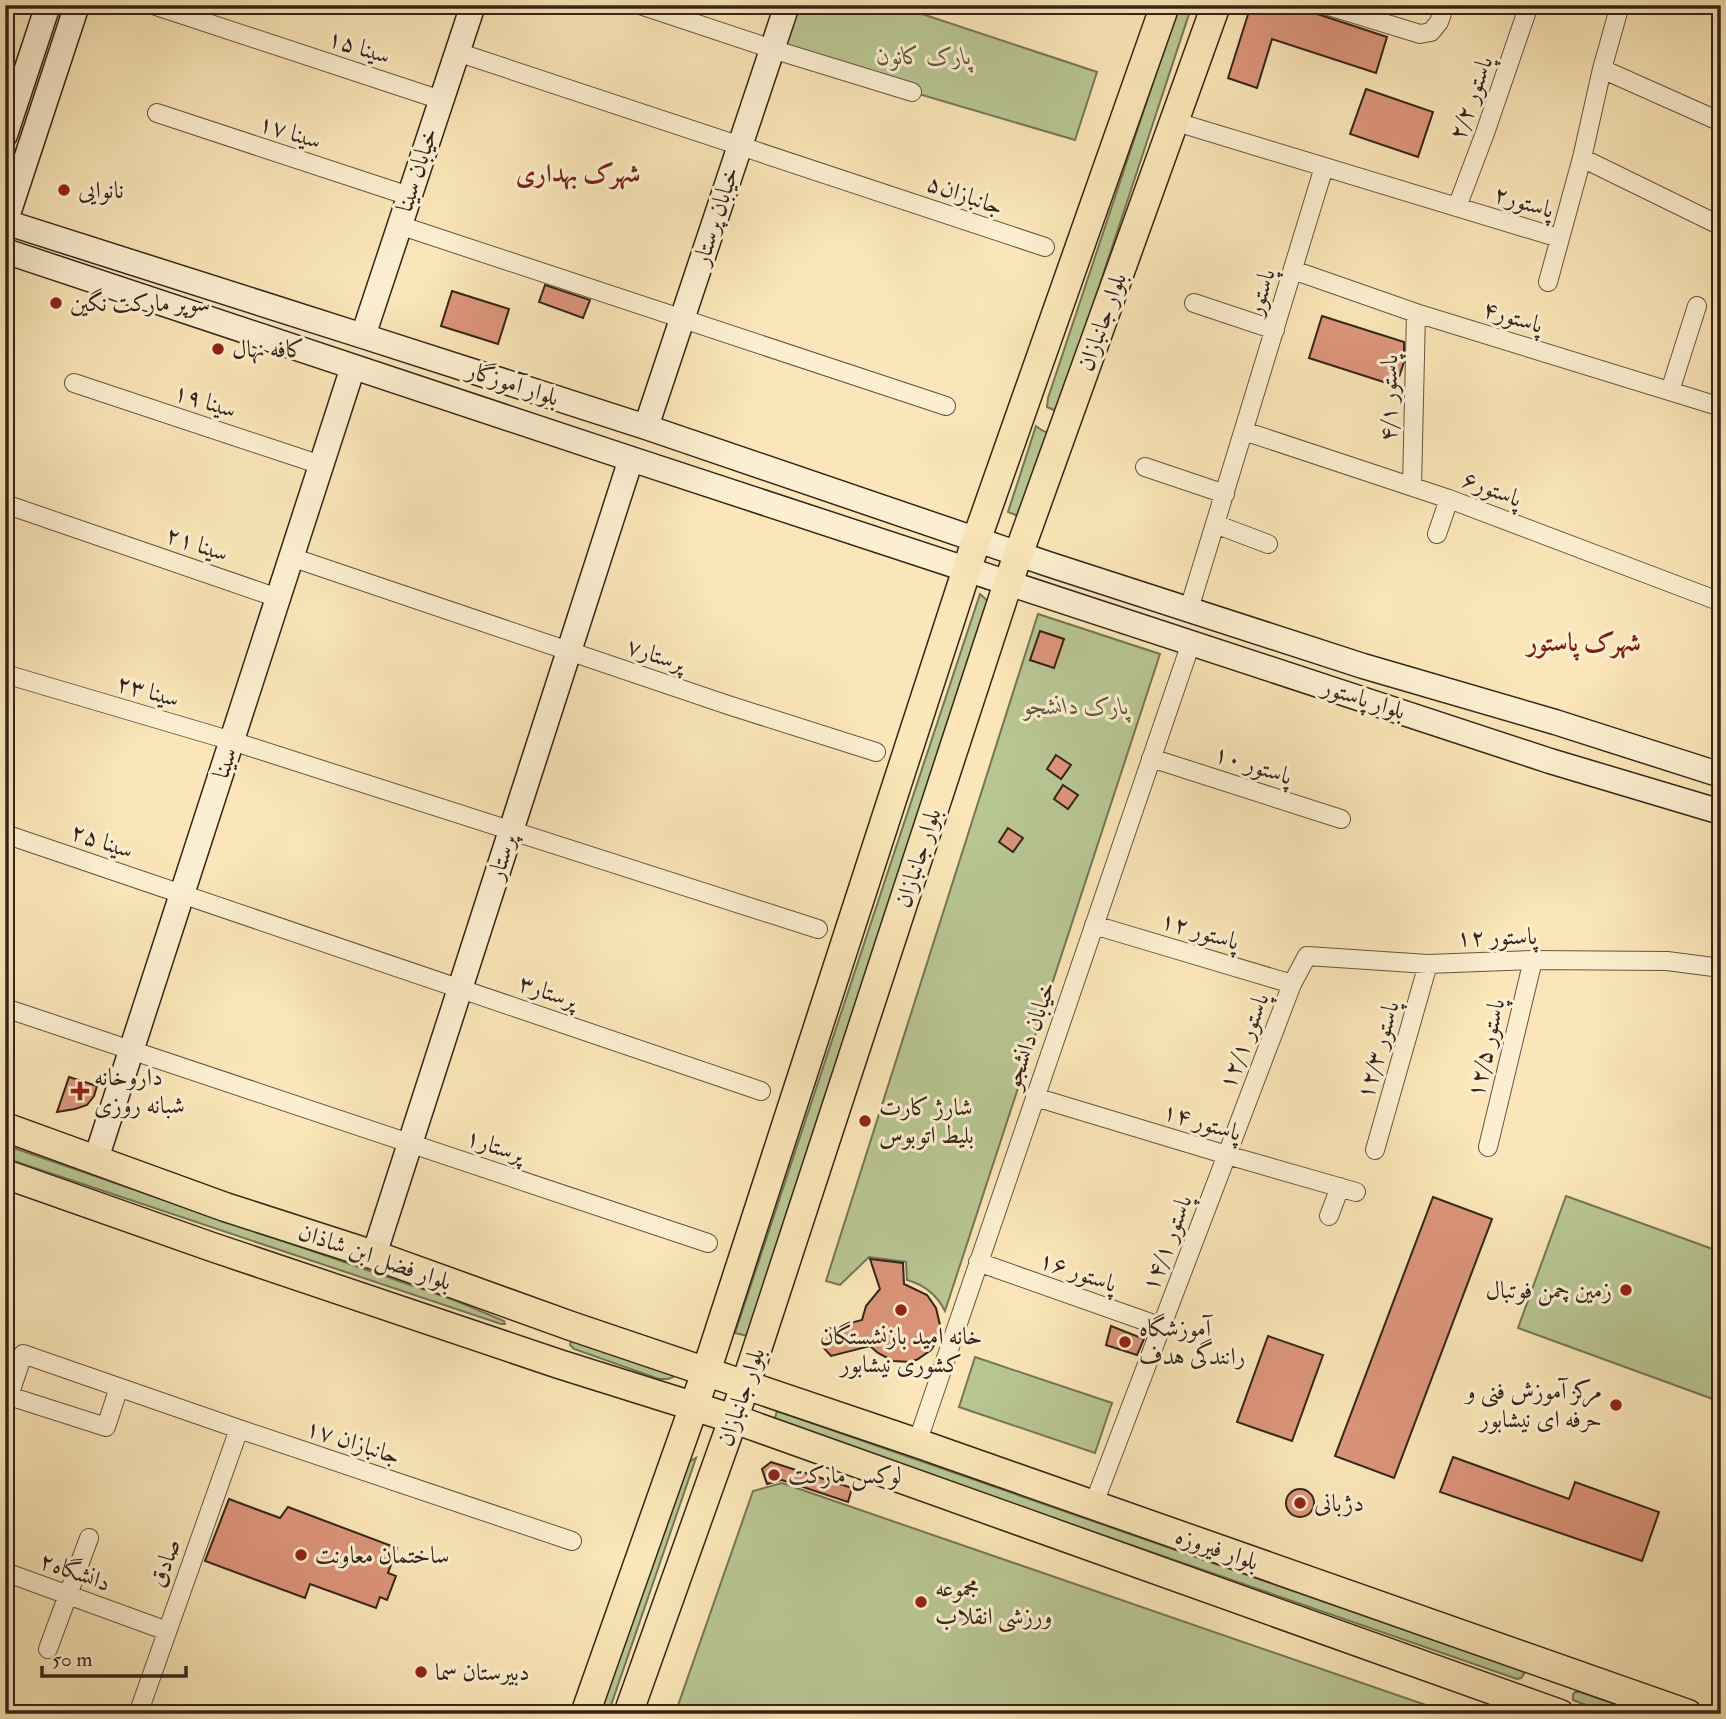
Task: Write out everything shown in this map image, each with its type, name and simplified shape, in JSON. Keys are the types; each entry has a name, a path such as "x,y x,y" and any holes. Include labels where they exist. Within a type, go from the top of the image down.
{"main road":[{"name":"بلوار جانبازان","path":"585,1714 695,1406 976,541 1165,5"},
{"name":"بلوار جانبازان","path":"628,1714 734,1419 1008,583 1216,5"},
{"path":"1026,402 1043,421 1057,422 1068,416"},
{"name":"بلوار فضل ابن شاذان","path":"5,1128 225,1207 374,1255 745,1386"},
{"name":"بلوار فضل ابن شاذان","path":"11,1182 559,1364 734,1419"},
{"path":"559,1364 571,1326"},
{"name":"بلوار فیروزه","path":"745,1386 917,1443 1688,1714"},
{"name":"بلوار فیروزه","path":"734,1419 1549,1710"},
{"path":"1549,1665 1549,1710"}],"street":[{"path":"5,135 48,5"},
{"path":"5,223 77,5"},
{"name":"سینا ۱۵","path":"153,5 441,100"},
{"name":"خیابان سینا","path":"363,336 473,5"},
{"path":"640,5 912,92"},
{"name":"خیابان پرستار","path":"646,427 787,5"},
{"path":"1325,5 1420,34 1431,32 1439,22 1445,5"},
{"name":"پاستور ۲/۲","path":"1457,207 1529,5"},
{"name":"پاستور۲","path":"1173,121 1559,238 1620,5"},
{"name":"جانبازان۵","path":"457,52 1045,247"},
{"path":"1602,69 1721,122"},
{"name":"سینا ۱۷","path":"157,113 409,197"},
{"path":"1582,158 1721,226"},
{"name":"پاستور","path":"1189,610 1324,167"},
{"name":"بلوار آموزگار","path":"5,223 646,427 1018,555"},
{"path":"399,225 946,406"},
{"path":"1548,282 1559,238"},
{"name":"بلوار آموزگار","path":"5,251 1008,583"},
{"path":"85,277 94,251"},
{"name":"پاستور۴","path":"1293,270 1416,313 1721,407"},
{"path":"1194,303 1275,330"},
{"path":"1670,391 1697,306"},
{"name":"پاستور ۴/۱","path":"1412,486 1416,313"},
{"name":"سینا","path":"96,1159 353,367"},
{"name":"سینا ۱۹","path":"74,383 321,465"},
{"name":"پاستور۶","path":"1244,431 1449,499 1721,602"},
{"name":"پرستار","path":"374,1255 631,459"},
{"path":"1145,467 1225,494"},
{"path":"1437,534 1449,499"},
{"name":"سینا ۲۱","path":"5,504 278,598"},
{"path":"1215,524 1268,544"},
{"name":"بلوار پاستور","path":"1018,555 1363,666 1555,722 1721,775"},
{"name":"پرستار۷","path":"291,557 876,752"},
{"name":"بلوار پاستور","path":"1008,583 1550,761 1721,812"},
{"name":"خیابان دانشجو","path":"917,1443 1191,642"},
{"path":"1353,695 1363,666"},
{"name":"سینا ۲۳","path":"5,674 232,741 818,929"},
{"name":"پاستور ۱۰","path":"1151,758 1341,819"},
{"name":"سینا ۲۵","path":"5,834 321,941"},
{"name":"پاستور ۱۲","path":"1094,925 1292,984"},
{"name":"پرستار۳","path":"321,941 761,1091"},
{"name":"۱۲ پاستور","path":"1292,984 1307,956 1427,964 1533,960 1667,961 1721,968"},
{"name":"پاستور ۱۲/۵","path":"1488,1147 1533,960"},
{"name":"پاستور ۱۲/۳","path":"1376,1150 1427,964"},
{"name":"پاستور ۱۲/۱","path":"1227,1155 1292,984"},
{"name":"پرستار۱","path":"5,1008 708,1243"},
{"name":"پاستور ۱۴","path":"1035,1097 1348,1189 1329,1216"},
{"name":"پاستور ۱۴/۱","path":"1093,1506 1227,1155"},
{"name":"پاستور ۱۶","path":"978,1262 1161,1327"},
{"name":"جانبازان ۱۷","path":"119,1387 106,1427 9,1395 23,1354 572,1541"},
{"name":"صادق","path":"138,1714 239,1429"},
{"path":"48,1649 89,1538"},
{"name":"دانشگاه۲","path":"5,1572 167,1631"}],"green space":[{"name":"پارک کانون","path":"799,5 914,5 913,11 1097,72 1075,140 912,92 785,45"},
{"path":"1179,5 1192,5 1060,405 1054,410 1047,407 1048,398"},
{"path":"1036,426 1051,432 1021,517 1008,512"},
{"path":"980,594 990,603 748,1336 735,1333"},
{"name":"پارک دانشجو","path":"1038,614 1160,654 945,1311 930,1291 907,1280 906,1262 869,1257 840,1285 826,1281"},
{"path":"5,1145 454,1300 504,1321 505,1324 5,1158"},
{"name":"زمین چمن فوتبال","path":"1566,1196 1721,1252 1721,1402 1518,1328"},
{"path":"574,1339 674,1373 673,1377 659,1379 574,1349 570,1345"},
{"path":"975,1357 1112,1403 1095,1453 959,1407"},
{"path":"777,1411 1514,1668 1524,1674 1517,1679 774,1421"},
{"path":"696,1458 608,1714 600,1714 687,1463"},
{"name":"مجموعه ورزشی انقلاب","path":"782,1483 1452,1714 675,1714 753,1491"},
{"path":"1575,1692 1644,1714 1609,1714 1573,1700"}],"building":[{"path":"1251,5 1290,5 1387,37 1376,73 1272,39 1257,88 1228,78"},
{"path":"1366,89 1433,112 1418,157 1350,134"},
{"path":"545,285 590,300 583,318 539,302"},
{"path":"452,291 509,309 498,344 441,326"},
{"path":"1322,316 1404,342 1404,362 1396,386 1309,358"},
{"path":"1040,631 1064,639 1054,668 1030,660"},
{"path":"1056,755 1071,765 1061,779 1047,769"},
{"path":"1063,785 1078,795 1068,809 1054,799"},
{"path":"1008,828 1023,838 1013,852 999,842"},
{"name":"داروخانه شبانه روزی","path":"69,1077 97,1086 94,1096 87,1105 57,1112"},
{"path":"1433,1197 1492,1219 1394,1478 1335,1456"},
{"name":"خانه امید بازنشستگان کشوری نیشابور","path":"870,1259 903,1263 904,1284 927,1295 936,1308 940,1325 936,1342 931,1350 918,1359 911,1362 893,1361 870,1346 831,1356 822,1346 824,1330 862,1320 866,1306 880,1289"},
{"name":"آموزشگاه رانندگی هدف","path":"1111,1326 1144,1339 1137,1355 1106,1345"},
{"path":"1268,1336 1323,1355 1292,1441 1237,1422"},
{"path":"1453,1457 1569,1499 1575,1482 1659,1512 1642,1561 1440,1492"},
{"path":"771,1462 852,1488 848,1502 782,1480 767,1484 762,1469"},
{"name":"دژبانی","path":"1300,1489 1310,1493 1314,1503 1310,1513 1300,1517 1290,1513 1286,1503 1290,1493"},
{"name":"ساختمان معاونت","path":"229,1499 280,1518 288,1507 397,1548 388,1573 396,1576 387,1600 380,1597 376,1608 310,1584 305,1598 205,1561"}],"place":[{"name":"نانوایی","path":"64,190"},
{"name":"سوپر مارکت نگین","path":"56,303"},
{"name":"کافه نهال","path":"218,349"},
{"name":"داروخانه شبانه روزی","path":"80,1091"},
{"name":"شارژ کارت بلیط اتوبوس","path":"865,1121"},
{"name":"زمین چمن فوتبال","path":"1626,1290"},
{"name":"خانه امید بازنشستگان کشوری نیشابور","path":"901,1310"},
{"name":"آموزشگاه رانندگی هدف","path":"1125,1342"},
{"name":"مرکز آموزش فنی و حرفه ای نیشابور","path":"1616,1405"},
{"name":"لوکس مارکت","path":"774,1475"},
{"name":"دژبانی","path":"1300,1503"},
{"name":"ساختمان معاونت","path":"301,1555"},
{"name":"مجموعه ورزشی انقلاب","path":"921,1602"},
{"name":"دبیرستان سما","path":"421,1672"}],"district":[{"name":"شهرک بهداری","path":"578,174"},
{"name":"شهرک پاستور","path":"1584,643"}]}
